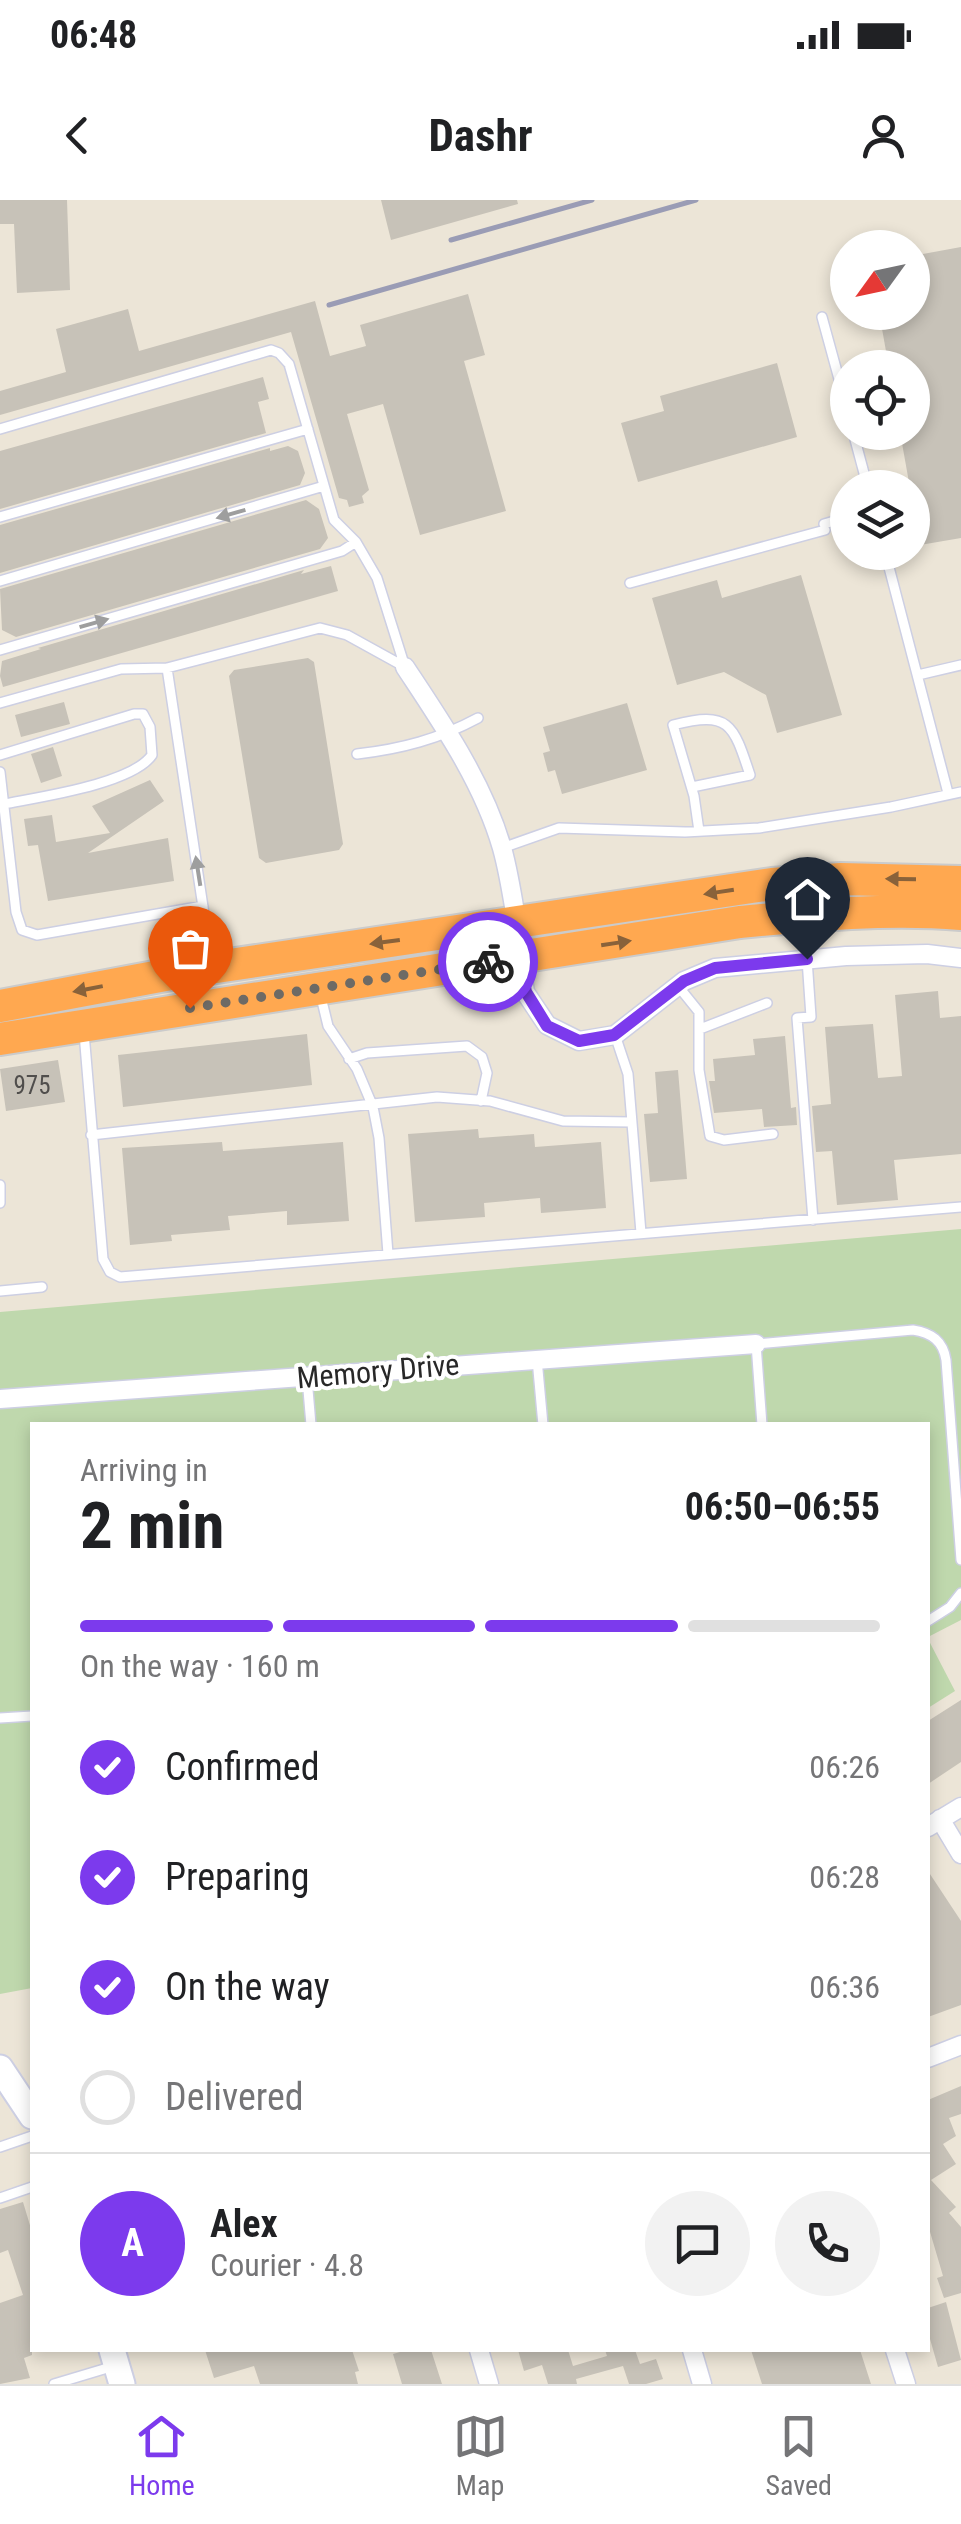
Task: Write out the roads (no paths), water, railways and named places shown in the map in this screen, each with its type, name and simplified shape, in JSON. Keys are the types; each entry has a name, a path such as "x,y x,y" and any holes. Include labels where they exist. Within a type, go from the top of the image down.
{"highway":[{"path":"0,1006 212,968 772,884 841,879 961,882"},
{"path":"0,1039 758,921 842,912 961,914"}],"main road":[{"path":"0,2068 30,2113"}],"street":[{"path":"405,667 449,734 483,800 502,848 526,992 547,1026 579,1041 614,1035 678,986 715,968 883,954 961,958"},
{"name":"Memory Drive","path":"0,1399 756,1344"},
{"path":"961,1807 934,1823 961,1854"},
{"path":"930,2057 961,2045"},
{"path":"480,2352 489,2384"},
{"path":"693,2352 702,2384"},
{"path":"896,2352 906,2384"}],"lane":[{"path":"822,317 831,350"},
{"path":"0,430 271,350 279,353 289,364 334,520 356,542 377,578 405,667"},
{"path":"0,516 308,430"},
{"path":"0,582 324,486"},
{"path":"630,583 830,524"},
{"path":"0,650 342,551 356,542"},
{"path":"890,570 948,794"},
{"path":"0,703 121,669 167,668 320,628 347,635 405,667"},
{"path":"918,675 961,666"},
{"path":"167,668 212,968"},
{"path":"0,755 134,714 144,714 150,726 152,755 136,770 72,790 4,804"},
{"path":"358,754 396,750 449,734 478,718"},
{"path":"692,787 750,775 739,740 724,722 709,718 673,724 692,787 698,831"},
{"path":"0,772 16,912 22,930 38,934 204,906"},
{"path":"502,848 559,828 759,828 961,792"},
{"path":"807,959 812,1017 797,1018 814,1220"},
{"path":"678,986 699,1012 699,1070 710,1136 724,1140 774,1134"},
{"path":"320,990 328,1026 373,1107 380,1138 388,1254"},
{"path":"700,1030 766,1003"},
{"path":"84,1024 103,1259 110,1272 120,1277 961,1207"},
{"path":"614,1035 628,1074 641,1233"},
{"path":"349,1059 367,1052 467,1046 482,1057 486,1074 481,1100"},
{"path":"91,1134 437,1098 481,1100 564,1120 630,1122"},
{"path":"0,1185 0,1203"},
{"path":"0,1291 42,1286"},
{"path":"762,1422 756,1344 914,1330 931,1334 939,1341 946,1360 961,1560"},
{"path":"537,1358 543,1422"},
{"path":"307,1377 311,1422"},
{"path":"930,1621 950,1608 961,1594"},
{"path":"0,1718 30,1716"},
{"path":"0,2147 30,2137"},
{"path":"0,2198 30,2189"},
{"path":"54,2384 117,2366"}],"railway":[{"path":"451,240 592,200"},
{"path":"329,305 696,200"}]}
